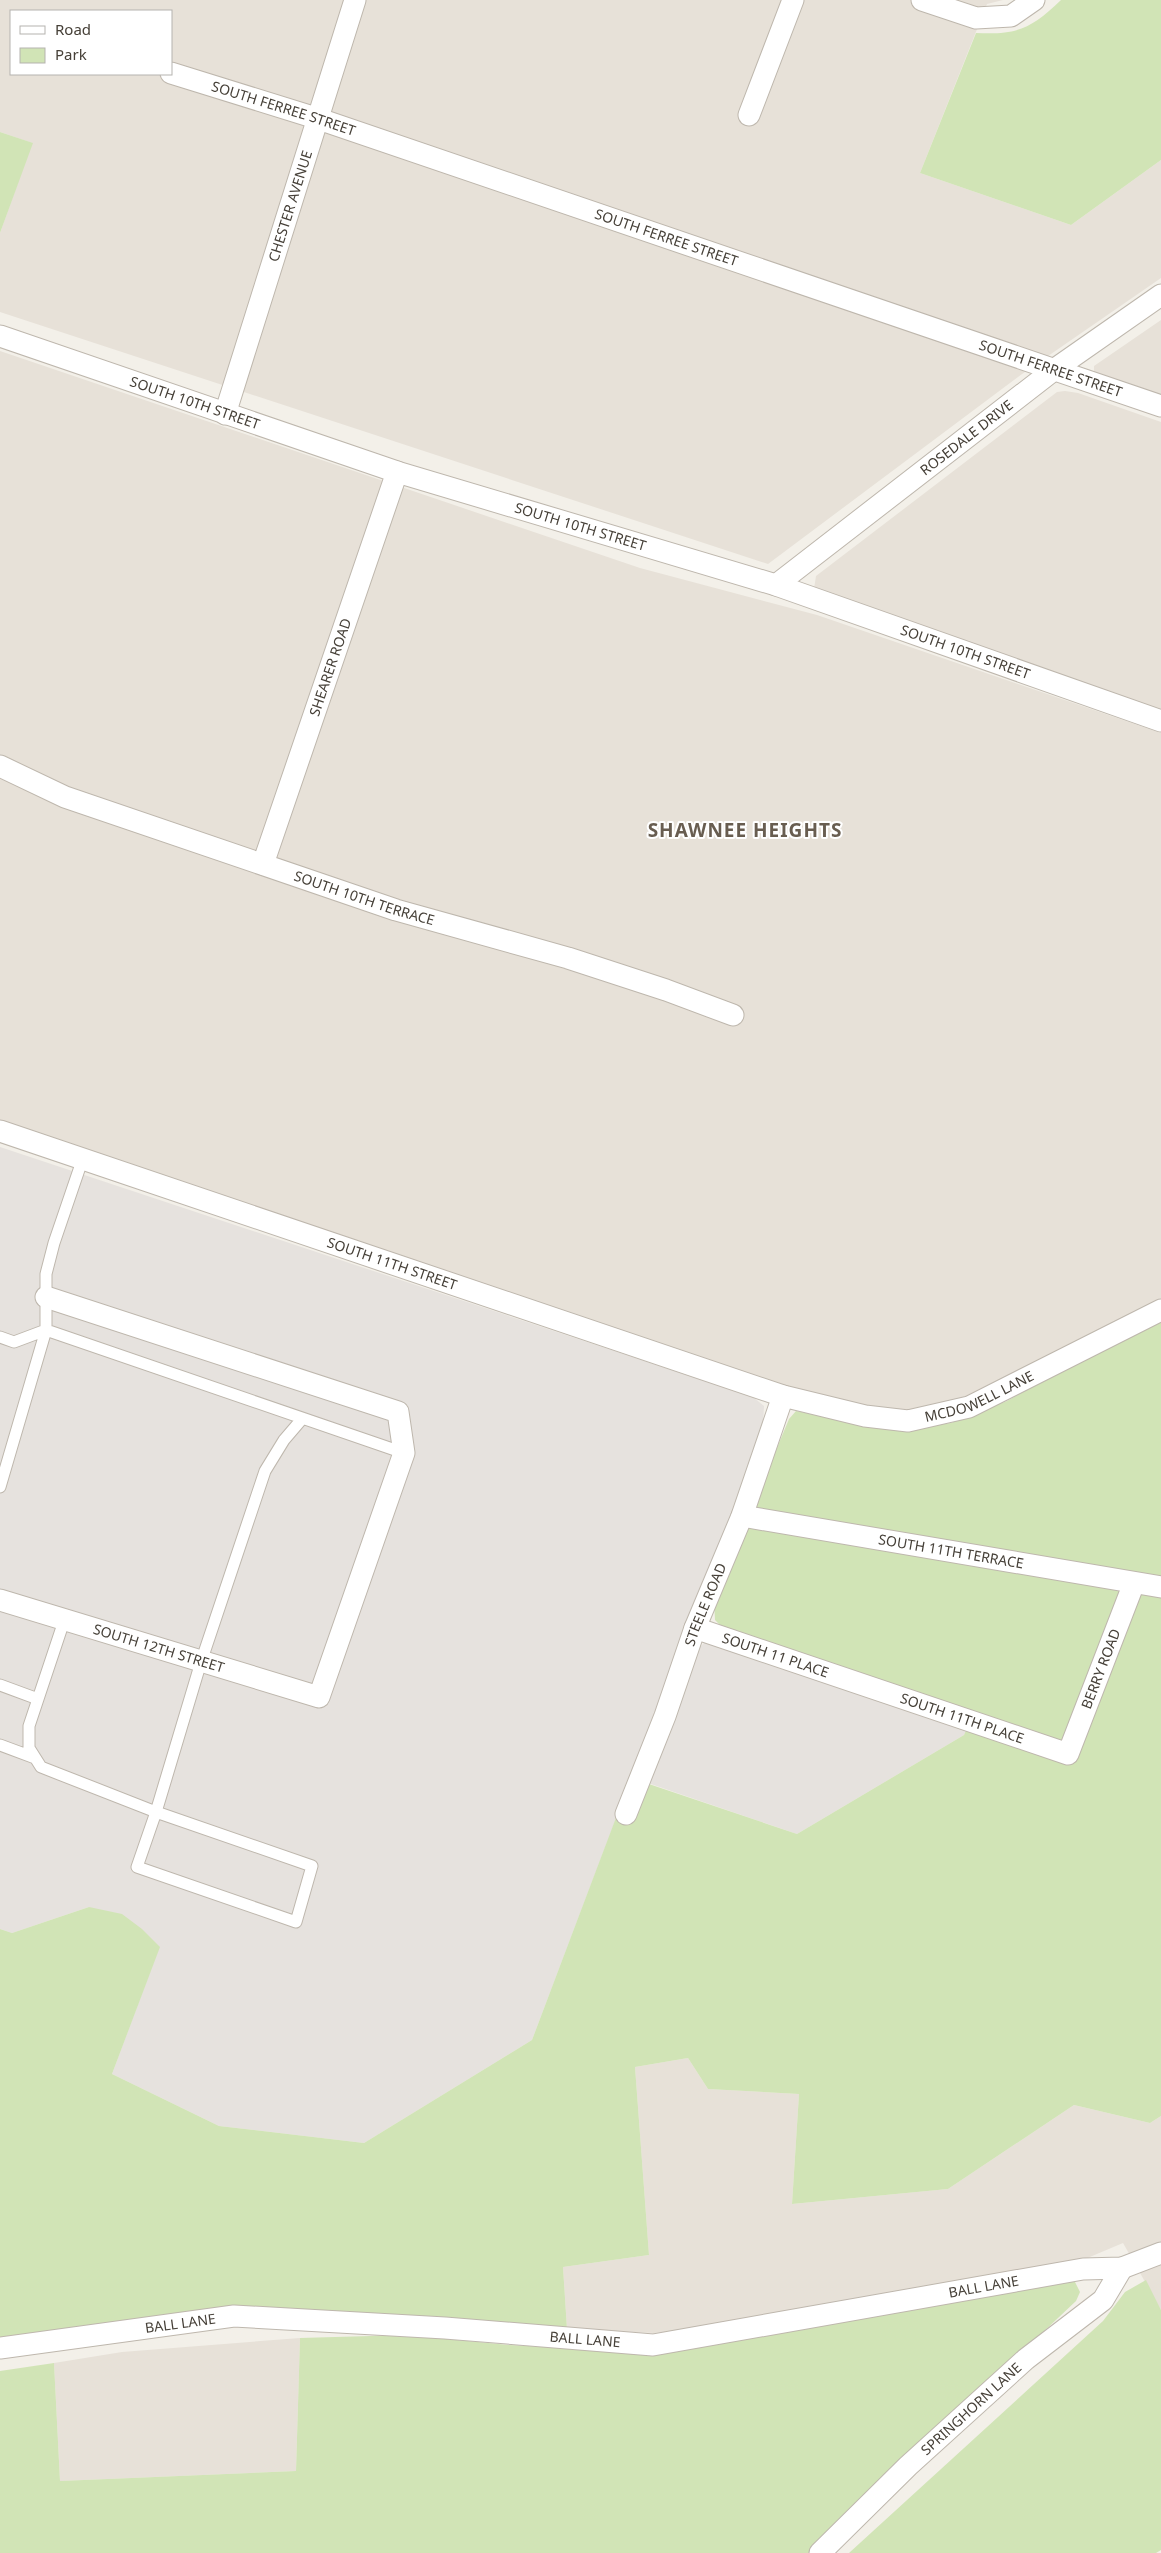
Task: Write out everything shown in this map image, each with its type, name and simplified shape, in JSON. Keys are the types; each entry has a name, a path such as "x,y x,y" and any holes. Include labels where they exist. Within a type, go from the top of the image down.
{"street":[{"name":"CHESTER AVENUE","path":"225,414 316,118 355,0"},
{"path":"749,114 793,0"},
{"path":"922,0 976,18 1012,16 1034,0"},
{"name":"SOUTH FERREE STREET","path":"172,73 316,118 1161,406"},
{"name":"ROSEDALE DRIVE","path":"776,586 1055,369 1161,295"},
{"name":"SOUTH 10TH STREET","path":"0,336 397,472 776,586 1161,721"},
{"name":"SHEARER ROAD","path":"263,864 397,472"},
{"name":"SOUTH 10TH TERRACE","path":"0,766 65,797 396,910 568,958 733,1015"},
{"name":"SOUTH 11TH STREET","path":"0,1131 783,1396"},
{"path":"46,1296 398,1412 404,1453"},
{"name":"MCDOWELL LANE","path":"783,1396 866,1416 908,1421 969,1407 1161,1310"},
{"name":"STEELE ROAD","path":"626,1814 665,1716 695,1628 742,1516 783,1396"},
{"name":"SOUTH 12TH STREET","path":"0,1600 319,1697 404,1453"},
{"name":"SOUTH 11TH TERRACE","path":"742,1516 1161,1587"},
{"name":"BERRY ROAD","path":"1068,1754 1134,1583"},
{"name":"SOUTH 11 PLACE","path":"695,1628 856,1682"},
{"name":"SOUTH 11TH PLACE","path":"856,1682 1068,1754"},
{"name":"BALL LANE","path":"0,2348 234,2316 445,2328 653,2345 1083,2269 1122,2268 1161,2253"},
{"name":"SPRINGHORN LANE","path":"820,2553 908,2466 1026,2360 1103,2300 1122,2268"}],"lane":[{"path":"0,1487 46,1330 46,1274 54,1243 83,1158"},
{"path":"0,1337 14,1342 46,1330 404,1453"},
{"path":"64,1621 29,1726 29,1748 41,1767 156,1812 312,1866 296,1922 138,1867 156,1812 201,1662 265,1472 284,1440 302,1419"},
{"path":"0,1685 38,1699"},
{"path":"0,1745 36,1758"}],"shaded area":[{"path":"0,0 1003,0 987,4 920,173 1071,225 1161,160 1161,278 1022,374 768,564 0,312 0,233 32,143 0,132"},
{"path":"1161,320 1161,399 1094,373 1094,366"},
{"path":"0,351 640,568 817,615 1161,733 1161,1299 973,1394 943,1405 916,1410 865,1407 790,1388 0,1123"},
{"path":"1057,392 1078,393 1161,422 1161,713 814,589 816,576"},
{"path":"0,1147 753,1397 764,1406 763,1425 732,1513 532,2040 364,2143 219,2126 112,2074 159,1948 89,1907 12,1933 0,1929"},
{"path":"714,1641 967,1729 964,1735 797,1834 648,1783 696,1651 704,1643"},
{"path":"688,2058 708,2089 799,2094 792,2204 948,2189 1074,2105 1150,2123 1161,2116 1161,2310 1123,2243 1085,2259 707,2328 654,2333 567,2329 563,2267 649,2255 635,2067"},
{"path":"300,2338 296,2471 60,2481 54,2363 122,2352"}],"green space":[{"path":"1061,0 1161,0 1161,160 1071,225 920,173 976,33 1002,33 1023,28 1041,18"},
{"path":"0,132 33,143 0,233"},
{"path":"1161,1315 1161,2116 1150,2123 1074,2105 948,2189 792,2204 799,2094 708,2089 688,2058 635,2067 649,2255 563,2267 567,2329 225,2311 0,2341 0,1929 12,1933 89,1907 122,1914 142,1929 160,1947 112,2074 219,2126 364,2143 532,2040 631,1778 797,1834 964,1735 973,1715 721,1626 715,1620 714,1599 789,1419 796,1411 894,1430 951,1423 1007,1401"},
{"path":"1064,2279 1075,2282 1080,2292 1076,2301 810,2553 0,2553 0,2371 54,2363 60,2481 296,2471 300,2338 405,2335 509,2345 628,2351"},
{"path":"1146,2280 1161,2310 1161,2550 1156,2553 849,2553 1103,2321 1125,2292"}],"district":[{"name":"SHAWNEE HEIGHTS","path":"745,830"}]}
